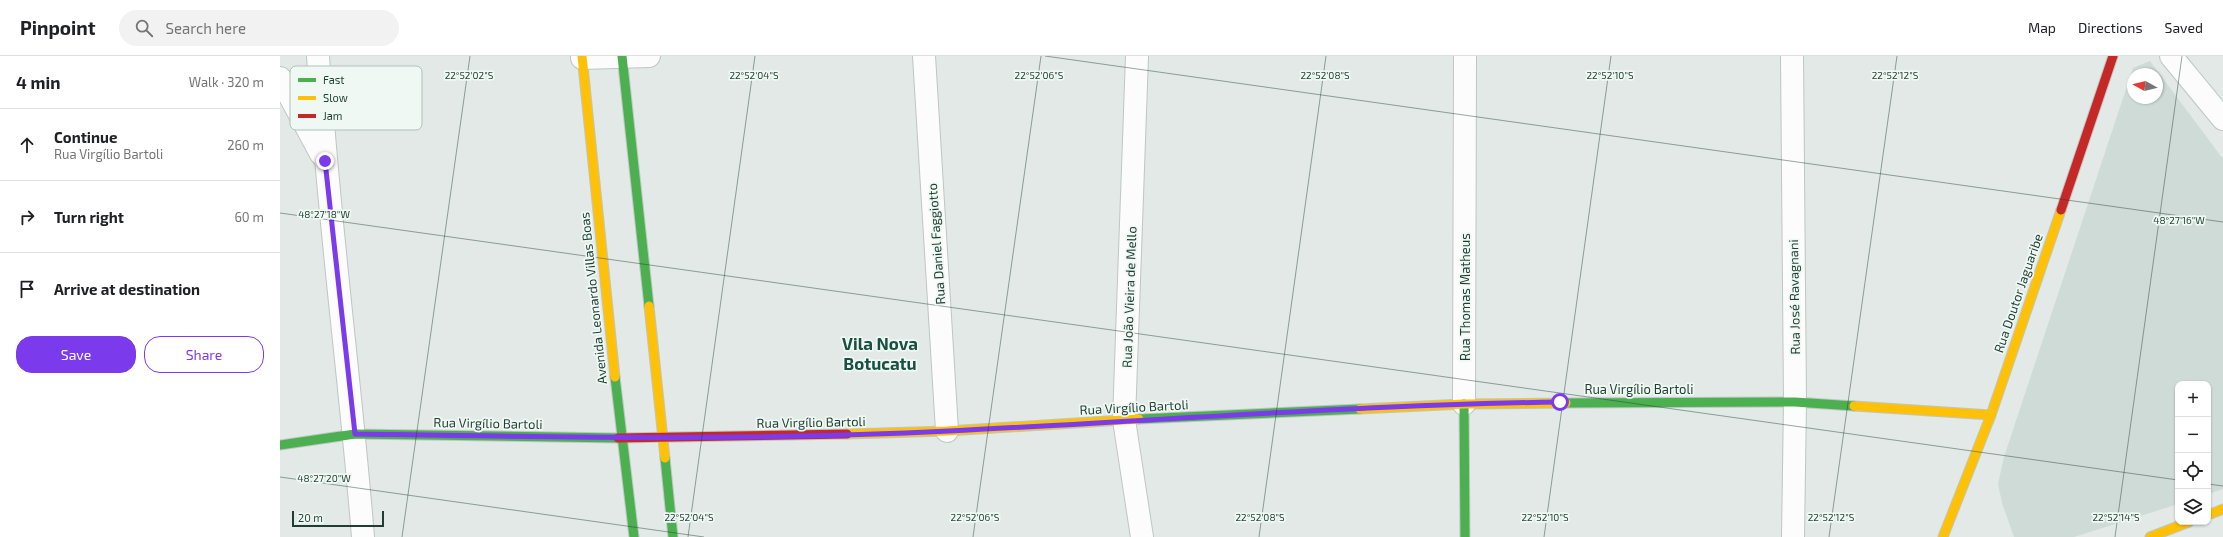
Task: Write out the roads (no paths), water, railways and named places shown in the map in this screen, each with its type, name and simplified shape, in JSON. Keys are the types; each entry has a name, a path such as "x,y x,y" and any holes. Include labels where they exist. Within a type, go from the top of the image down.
{"street":[{"path":"318,56 319,66"},
{"path":"622,56 661,439 673,537"},
{"path":"582,57 649,56"},
{"name":"Rua Daniel Faggiotto","path":"924,56 947,431"},
{"name":"Rua João Vieira de Mello","path":"1137,56 1124,420 1142,537"},
{"name":"Rua Thomas Matheus","path":"1465,56 1465,537"},
{"name":"Rua José Ravagnani","path":"1792,56 1795,402 1793,537"},
{"name":"Rua Doutor Jaguaribe","path":"1943,537 1991,415 2113,56"},
{"path":"2171,56 2223,119"},
{"name":"Avenida Leonardo Villas Boas","path":"582,57 621,438 634,537"},
{"path":"280,78 290,96"},
{"path":"308,130 325,161"},
{"path":"323,130 355,434 363,537"},
{"name":"Rua Virgílio Bartoli","path":"280,445 355,434 661,439 947,431 1124,420 1464,404 1795,402 1991,415"},
{"path":"2211,514 2223,509"},
{"path":"2150,537 2181,525"}],"district":[{"name":"Vila Nova Botucatu","path":"880,353"}]}
